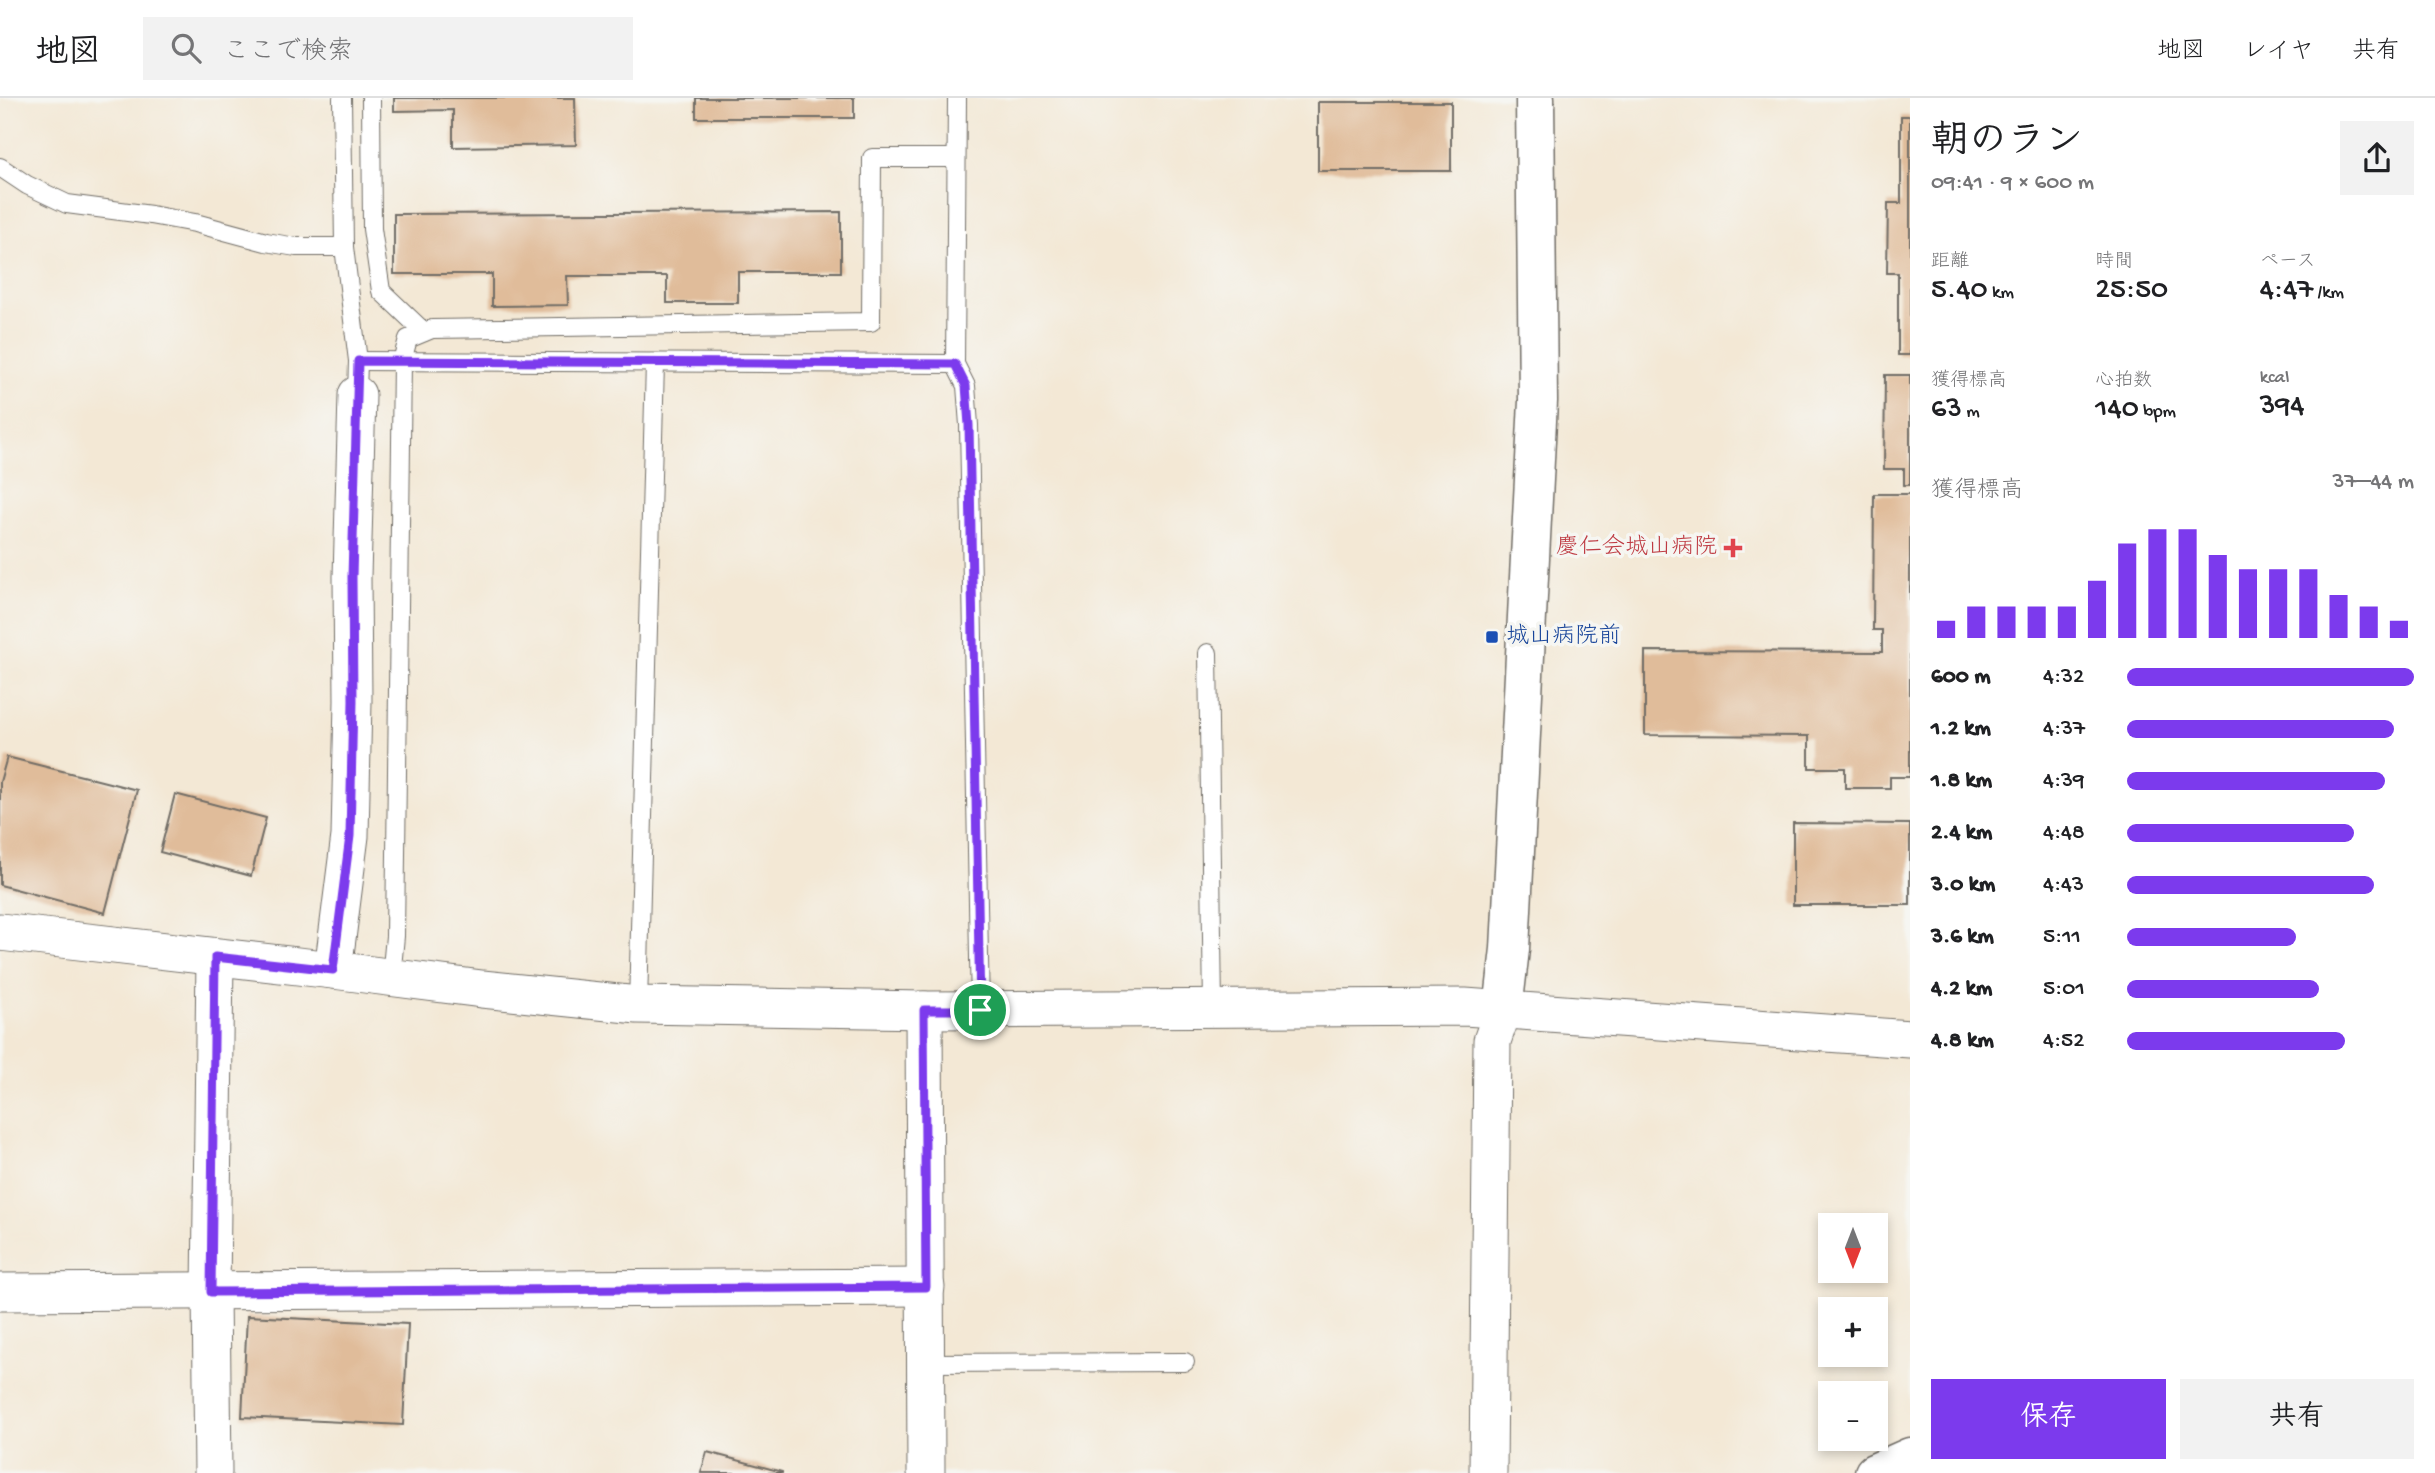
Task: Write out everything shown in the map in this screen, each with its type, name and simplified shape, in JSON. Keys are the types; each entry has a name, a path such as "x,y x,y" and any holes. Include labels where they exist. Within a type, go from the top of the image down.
{"street":[{"path":"1488,1473 1492,1041 1503,1010 1510,949 1538,401 1535,98"},
{"path":"333,970 350,836 352,577 358,378"},
{"path":"0,932 638,1005 924,1010 1465,1007 1910,1039"},
{"path":"213,1473 211,1292 215,957"},
{"path":"924,1010 926,1473"},
{"path":"0,1292 926,1287"},
{"path":"1874,1473 1910,1457"}],"lane":[{"path":"342,98 344,247 358,378 402,361 955,364"},
{"path":"371,98 372,229 381,291 424,332"},
{"path":"957,98 955,364 966,386 969,425 980,1010"},
{"path":"391,978 395,947 402,361 408,339 432,329 871,323 872,158 956,158"},
{"path":"0,167 27,185 66,204 162,216 296,247 344,247"},
{"path":"638,1005 655,363"},
{"path":"1208,653 1213,1009"},
{"path":"926,1363 1185,1362"}],"building":[{"path":"394,98 575,98 576,145 453,147 453,110 394,111"},
{"path":"696,98 854,98 854,118 696,118"},
{"path":"1318,102 1451,102 1451,171 1318,171"},
{"path":"1901,116 1910,116 1910,355 1898,355 1898,273 1887,273 1888,203 1901,203"},
{"path":"841,212 841,272 738,272 738,303 667,303 667,276 567,276 568,305 492,306 492,274 394,274 394,214"},
{"path":"1885,375 1910,375 1910,485 1904,485 1904,469 1884,469"},
{"path":"1874,494 1910,494 1910,777 1890,777 1890,788 1845,788 1845,768 1809,768 1809,736 1645,735 1645,651 1882,652 1882,630 1873,630"},
{"path":"7,757 137,790 105,913 0,885 0,782"},
{"path":"175,794 266,818 251,876 160,852"},
{"path":"1793,823 1910,824 1910,905 1793,905"},
{"path":"247,1316 408,1324 403,1425 242,1417"},
{"path":"707,1452 782,1472 782,1473 701,1473"}],"place":[{"name":"慶仁会城山病院","path":"1733,548"},
{"name":"城山病院前","path":"1492,637"}],"route":[{"path":"358,361 955,364 966,386 969,425 980,1010 924,1010 926,1287 211,1292 215,957 333,970 350,836 352,577 358,361"}]}
